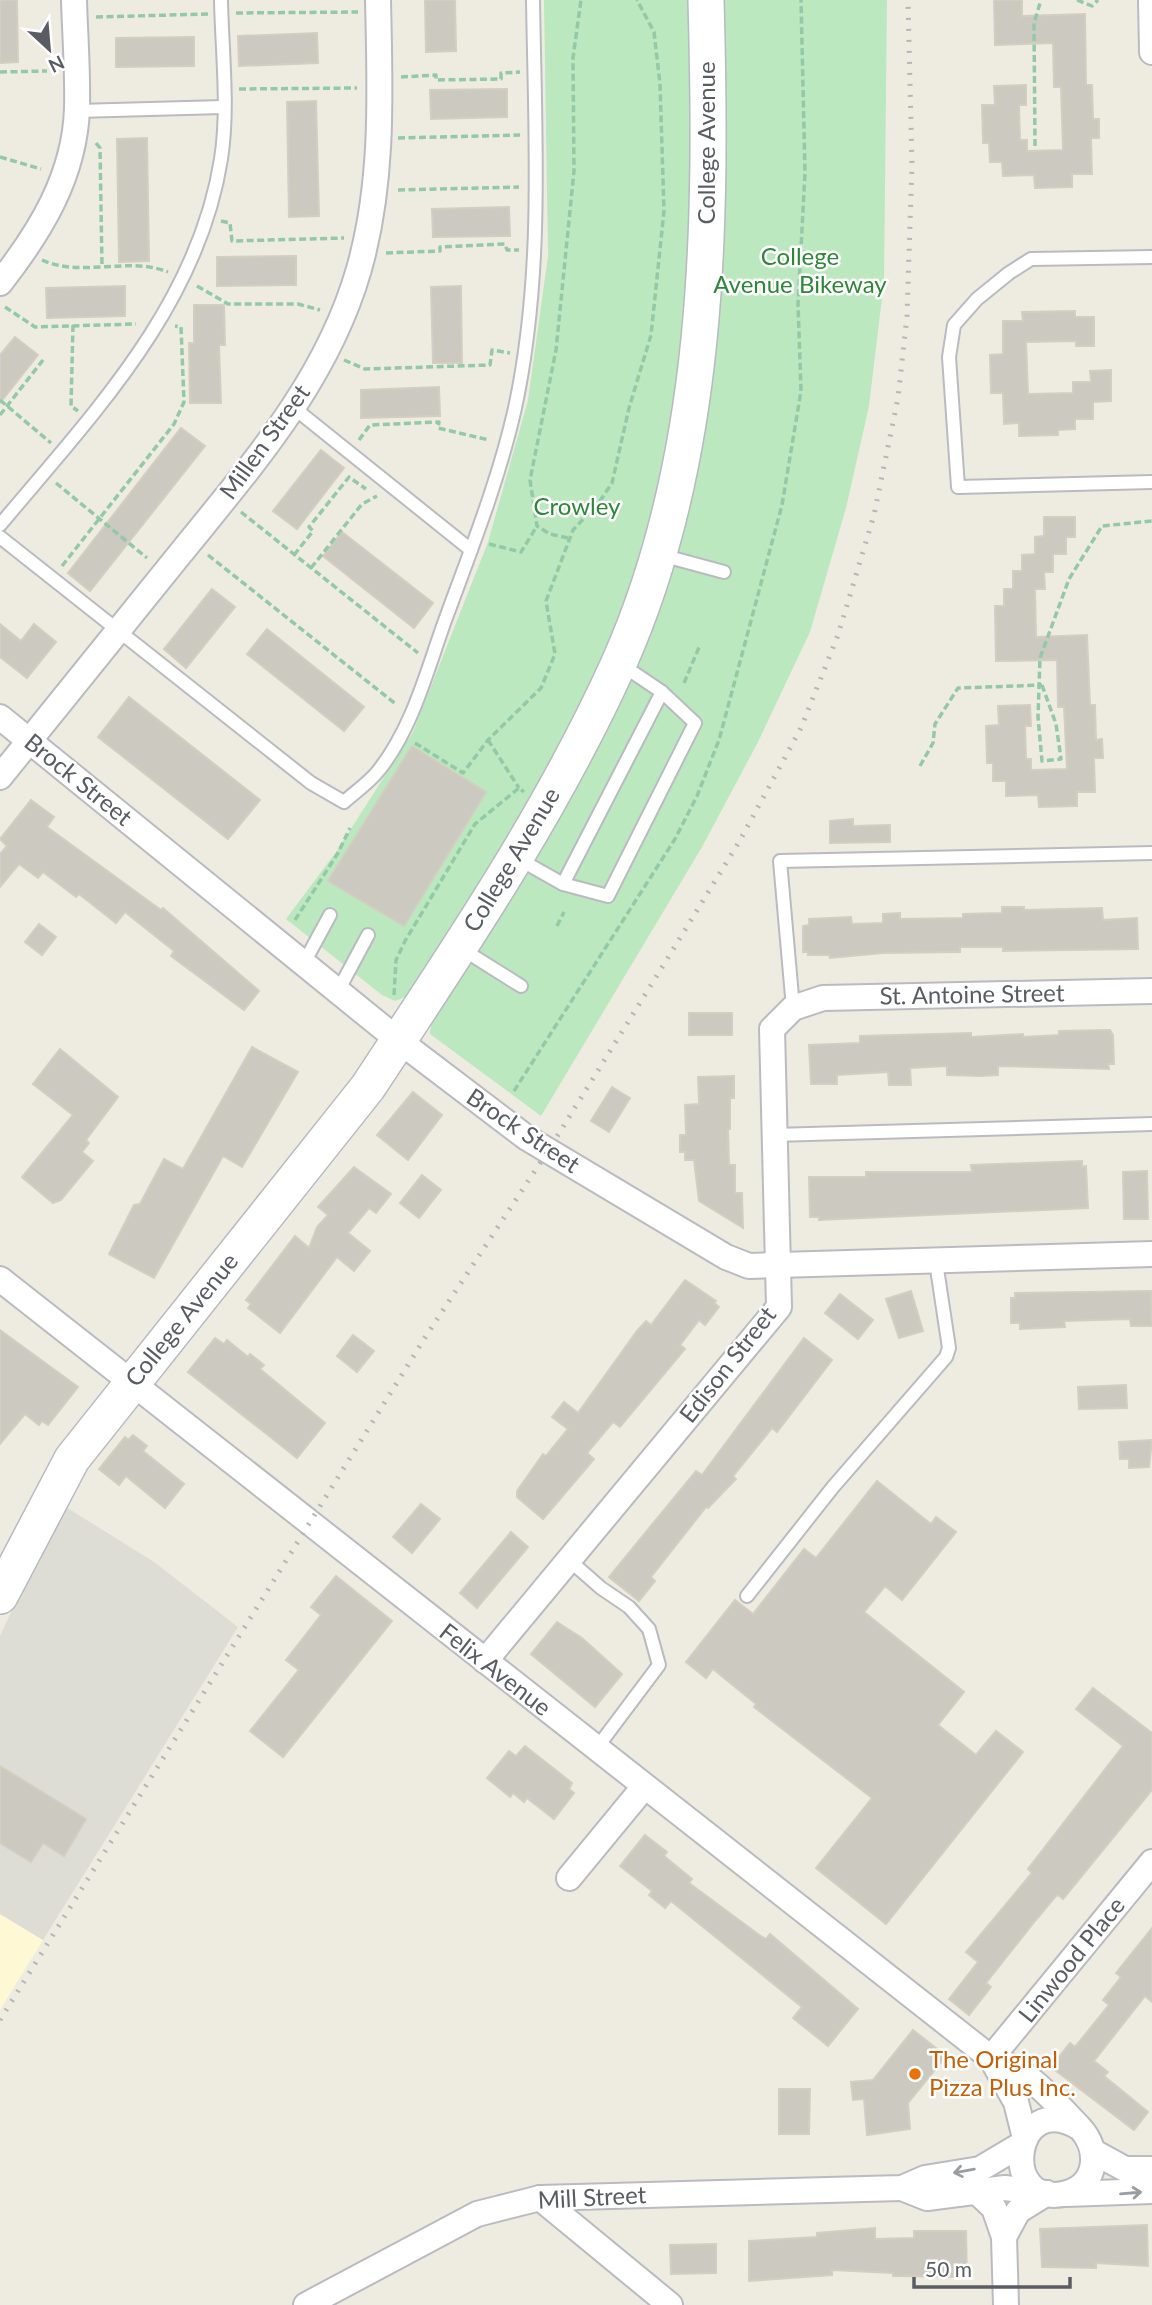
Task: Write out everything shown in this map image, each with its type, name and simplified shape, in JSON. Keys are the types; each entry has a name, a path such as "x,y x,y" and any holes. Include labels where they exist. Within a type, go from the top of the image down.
{"street":[{"path":"0,283 50,212 66,169 77,111 74,0"},
{"name":"Millen Street","path":"0,778 279,431 326,353 356,277 375,189 379,139 378,0"},
{"name":"College Avenue","path":"0,1595 72,1459 368,1087 517,858 619,662 657,554 684,440 702,328 709,129 706,0"},
{"path":"1151,0 1152,52"},
{"name":"Brock Street","path":"0,717 398,1040 527,1138 726,1257 749,1266 778,1266 1152,1254"},
{"name":"St. Antoine Street","path":"793,1008 823,998 1152,991"},
{"name":"Edison Street","path":"485,1661 779,1307 772,1029 793,1008"},
{"name":"Felix Avenue","path":"0,1279 991,2058 1012,2065 1036,2083 1080,2128"},
{"path":"569,1878 644,1787"},
{"name":"Linwood Place","path":"991,2058 1152,1862"},
{"name":"Felix Avenue","path":"991,2058 1016,2102 1023,2141"},
{"path":"1004,2237 1018,2211 1054,2194 1071,2192 1087,2180 1094,2162 1094,2152 1080,2128 1055,2120 1038,2125 1023,2141 1020,2164 1030,2183 1054,2194"},
{"name":"Mill Street","path":"306,2305 477,2214 531,2200 902,2188 925,2178 980,2169 1023,2141"},
{"path":"1094,2152 1125,2169 1152,2169"},
{"name":"Mill Street","path":"902,2188 927,2199 1005,2188 1054,2194 1152,2191"},
{"path":"978,2193 994,2208 1004,2237 1006,2305"},
{"path":"531,2200 646,2305"},
{"path":"531,2200 670,2305"}],"lane":[{"path":"0,525 160,324 187,275 208,217 221,156 221,0"},
{"path":"0,537 311,783 344,802 378,771 402,734 471,550 505,443 524,356 536,249 533,0"},
{"path":"77,111 223,107"},
{"path":"1152,257 1031,259 1009,272 954,325 949,357 958,487 1152,482"},
{"path":"294,408 471,550"},
{"path":"657,554 724,572"},
{"path":"517,858 563,884 608,896 695,723 662,692 619,662"},
{"path":"563,884 662,692"},
{"path":"793,1008 780,861 1152,853"},
{"path":"304,963 330,915"},
{"path":"338,991 368,934"},
{"path":"459,947 521,986"},
{"path":"775,1135 1152,1124"},
{"path":"747,1596 833,1487 946,1357 949,1348 936,1262"},
{"path":"569,1560 601,1588 629,1606 649,1629 659,1665 596,1749"}],"path":[{"path":"489,544 521,552 537,526 530,480 556,350 574,171 573,58 581,0"},
{"path":"411,740 463,773 488,740 541,688 555,653 546,601 568,538 612,483 629,408 651,335 664,211 660,84 654,32 637,0"},
{"path":"1035,146 1034,23 1041,0"},
{"path":"1077,0 1092,6 1098,0"},
{"path":"0,72 47,71"},
{"path":"401,77 436,75 436,80 501,79 501,73 534,72"},
{"path":"223,90 362,88"},
{"path":"379,139 535,134"},
{"path":"93,140 100,148 102,266"},
{"path":"0,157 41,169"},
{"path":"375,189 536,187"},
{"path":"208,217 230,223 232,242 346,238"},
{"path":"384,253 440,251 440,247 505,244 507,250 536,249"},
{"path":"73,325 71,405 87,419"},
{"path":"326,353 365,369 490,365 492,350 524,356"},
{"path":"0,415 43,360"},
{"path":"0,400 61,451"},
{"path":"350,453 370,425 439,422 438,428 505,443"},
{"path":"43,473 149,560"},
{"path":"294,555 313,531 309,527 349,477 376,497"},
{"path":"311,568 362,504 376,497 386,483"},
{"path":"239,511 429,662"},
{"path":"1042,685 1055,724 1061,759 1042,761 1038,717 1042,685 1040,658 1054,617 1069,579 1102,526 1152,521"},
{"path":"537,526 550,534 568,538"},
{"path":"206,554 409,715"},
{"path":"684,683 700,645"},
{"path":"920,766 933,743 934,724 958,688 1042,685"},
{"path":"488,740 519,788 526,794"},
{"path":"394,997 396,960 412,929 475,824 519,788"},
{"path":"295,919 338,853 350,828"},
{"path":"557,926 565,912"}],"shaded area":[{"path":"61,1504 154,1562 238,1627 43,1940 0,1914 0,1636"},
{"path":"0,1914 43,1940 0,2010"}],"green space":[{"name":"Crowley","path":"544,0 692,0 695,192 677,422 627,607 584,705 485,888 408,996 395,1001 382,995 286,919 336,852 413,732 488,542 528,400 548,256"},
{"name":"College Avenue Bikeway","path":"718,0 887,0 884,281 869,406 846,508 810,632 757,744 702,847 541,1116 430,1034 432,1019 661,587"}],"building":[{"path":"0,0 17,0 18,62 0,63"},
{"path":"425,0 455,0 456,51 426,52"},
{"path":"994,0 1022,0 1022,16 1085,14 1086,85 1092,85 1093,119 1099,119 1099,138 1091,138 1092,174 1072,174 1072,187 1035,188 1034,175 1003,176 1002,162 990,162 989,143 983,143 982,105 995,105 994,86 1026,85 1026,105 1019,105 1020,140 1027,140 1027,151 1063,150 1061,87 1054,87 1053,43 995,45"},
{"path":"317,33 318,63 239,66 238,36"},
{"path":"194,37 194,66 116,67 116,38"},
{"path":"507,89 507,117 431,119 430,90"},
{"path":"316,101 319,216 289,217 287,102"},
{"path":"147,138 149,261 119,262 117,139"},
{"path":"509,207 510,236 433,237 432,209"},
{"path":"296,256 296,285 217,286 217,257"},
{"path":"125,286 125,316 47,318 46,288"},
{"path":"461,286 462,363 433,363 431,287"},
{"path":"194,305 224,305 225,345 219,345 221,403 190,403 189,343 194,343"},
{"path":"1075,311 1075,317 1094,317 1094,346 1076,346 1076,341 1026,342 1028,394 1073,393 1073,382 1091,382 1090,371 1111,370 1111,401 1093,402 1093,419 1075,419 1075,429 1058,430 1058,435 1019,436 1019,423 1004,424 1003,393 991,393 990,355 1003,354 1003,321 1023,321 1022,312"},
{"path":"15,337 38,355 0,403 0,355"},
{"path":"439,387 440,416 361,418 361,390"},
{"path":"181,428 205,446 90,591 68,573"},
{"path":"321,450 344,468 297,529 273,511"},
{"path":"1044,517 1075,517 1075,537 1066,537 1066,554 1053,554 1053,572 1044,572 1045,589 1035,589 1036,637 1087,635 1090,705 1095,705 1096,740 1102,739 1103,758 1094,758 1095,792 1077,792 1077,806 1039,807 1038,795 1006,796 1006,781 993,781 993,763 987,763 986,726 999,725 998,706 1030,705 1031,726 1025,726 1026,759 1031,759 1031,770 1067,769 1064,707 1058,707 1057,660 996,661 995,606 1004,606 1004,589 1013,589 1013,571 1022,571 1022,555 1035,554 1035,537 1044,536"},
{"path":"342,532 433,603 414,628 323,556"},
{"path":"212,589 235,607 186,668 164,649"},
{"path":"0,624 21,641 34,624 56,642 27,678 0,657"},
{"path":"267,629 364,707 344,731 247,654"},
{"path":"129,697 260,800 228,839 98,737"},
{"path":"412,746 486,792 404,926 328,881"},
{"path":"31,800 54,817 47,827 161,910 163,908 259,991 244,1010 171,956 174,951 125,912 116,923 79,894 76,897 43,872 38,878 19,864 0,887 0,854 7,846 0,839"},
{"path":"853,819 853,826 890,825 890,842 830,843 830,821"},
{"path":"1002,907 1024,907 1024,910 1102,908 1103,920 1137,918 1138,949 1003,951 1003,947 960,947 960,952 883,953 830,958 829,955 808,955 808,952 803,952 803,926 809,925 809,919 851,917 852,924 883,923 883,914 900,913 900,919 963,918 963,914 1002,913"},
{"path":"39,924 56,937 42,955 25,942"},
{"path":"689,1013 732,1013 732,1035 689,1035"},
{"path":"1110,1030 1113,1035 1114,1064 1108,1064 1109,1069 998,1066 998,1075 980,1076 947,1075 947,1066 910,1068 911,1085 889,1085 888,1072 837,1075 837,1084 811,1084 809,1045 860,1043 860,1036 971,1033 971,1037 1023,1034 1023,1037 1059,1035 1059,1031"},
{"path":"252,1047 298,1072 242,1167 223,1156 154,1278 109,1254 134,1205 140,1204 164,1159 183,1169"},
{"path":"60,1049 118,1097 86,1140 89,1143 82,1152 93,1161 61,1200 53,1203 22,1177 73,1115 33,1084"},
{"path":"734,1076 734,1098 730,1098 728,1129 729,1165 735,1165 735,1193 742,1193 743,1228 699,1201 694,1160 685,1160 685,1152 680,1152 680,1135 686,1135 685,1105 699,1104 698,1077"},
{"path":"612,1087 630,1098 609,1132 591,1121"},
{"path":"413,1092 442,1115 408,1160 377,1135"},
{"path":"1082,1161 1082,1167 1086,1166 1088,1208 819,1220 819,1217 810,1217 809,1177 866,1177 866,1172 972,1172 971,1165"},
{"path":"354,1167 391,1194 376,1213 369,1208 348,1233 370,1251 354,1271 337,1257 280,1333 248,1308 251,1304 246,1300 295,1236 309,1248 317,1227 328,1215 318,1207"},
{"path":"1147,1171 1148,1219 1124,1219 1123,1172"},
{"path":"422,1175 441,1190 419,1218 400,1203"},
{"path":"685,1280 716,1301 714,1303 719,1307 705,1325 699,1320 680,1345 685,1349 620,1427 613,1422 587,1453 594,1459 543,1519 517,1497 517,1491 543,1454 546,1456 568,1429 552,1417 564,1402 578,1413 637,1331 646,1321 651,1325"},
{"path":"911,1291 923,1331 899,1338 886,1299"},
{"path":"1151,1291 1152,1326 1131,1326 1130,1319 1064,1321 1065,1327 1020,1329 1020,1323 1011,1323 1011,1298 1015,1298 1015,1293"},
{"path":"840,1294 873,1320 858,1339 825,1313"},
{"path":"0,1330 78,1387 48,1425 42,1421 39,1425 25,1414 0,1444"},
{"path":"353,1335 374,1351 357,1372 337,1356"},
{"path":"215,1338 224,1344 227,1340 248,1357 250,1354 264,1365 260,1369 325,1423 297,1458 188,1372"},
{"path":"804,1338 832,1360 777,1432 772,1428 733,1476 736,1479 706,1507 651,1577 655,1581 639,1601 609,1577 696,1471 702,1475"},
{"path":"1126,1385 1127,1408 1079,1409 1078,1387"},
{"path":"133,1435 147,1446 143,1451 184,1484 165,1508 126,1476 119,1485 99,1469 125,1437 128,1440"},
{"path":"1152,1440 1149,1467 1129,1468 1129,1459 1120,1459 1119,1442"},
{"path":"877,1481 931,1524 936,1517 956,1532 902,1600 885,1586 864,1612 964,1692 938,1725 976,1755 996,1731 1023,1752 886,1924 816,1868 872,1798 754,1707 756,1704 713,1669 706,1678 686,1662 735,1600 753,1614 804,1549 816,1558"},
{"path":"421,1504 440,1519 412,1553 393,1537"},
{"path":"511,1532 528,1547 477,1608 460,1593"},
{"path":"336,1576 392,1621 283,1757 250,1731 299,1670 286,1660 321,1615 311,1607"},
{"path":"557,1622 582,1638 622,1674 595,1707 531,1654"},
{"path":"1093,1688 1152,1733 1152,1790 1063,1899 1058,1895 1055,1897 1035,1921 986,1983 991,1987 969,2015 949,1999 978,1962 966,1952 1032,1873 1028,1869 1123,1746 1076,1709"},
{"path":"525,1746 572,1783 569,1789 574,1793 554,1819 527,1798 524,1802 513,1793 510,1797 487,1778 509,1751 516,1756"},
{"path":"0,1766 86,1819 64,1856 43,1843 31,1862 0,1843"},
{"path":"645,1835 667,1852 664,1856 692,1879 689,1883 762,1937 766,1939 770,1934 858,2009 828,2046 793,2018 802,2007 671,1901 665,1908 649,1895 652,1891 620,1866"},
{"path":"1152,1928 1152,2002 1145,1996 1094,2061 1108,2072 1104,2076 1148,2112 1134,2130 1051,2067 1070,2043 1075,2047 1109,2005 1103,2000 1121,1977 1116,1973"},
{"path":"913,2030 946,2056 908,2103 910,2129 867,2135 864,2099 853,2100 851,2082 873,2080"},
{"path":"779,2089 810,2089 809,2134 779,2134"},
{"path":"1147,2225 1148,2266 1096,2263 1096,2268 1042,2267 1040,2229"},
{"path":"875,2228 875,2239 914,2238 914,2231 966,2231 967,2277 893,2276 893,2273 832,2270 832,2275 749,2281 749,2241 817,2237 817,2233"},
{"path":"716,2244 716,2273 671,2274 670,2245"}],"railway":[{"path":"0,2020 426,1336 548,1151 661,969 739,842 801,728 838,635 874,515 898,398 907,316 912,164 908,0"}],"place":[{"name":"The Original Pizza Plus Inc.","path":"915,2074"}]}
